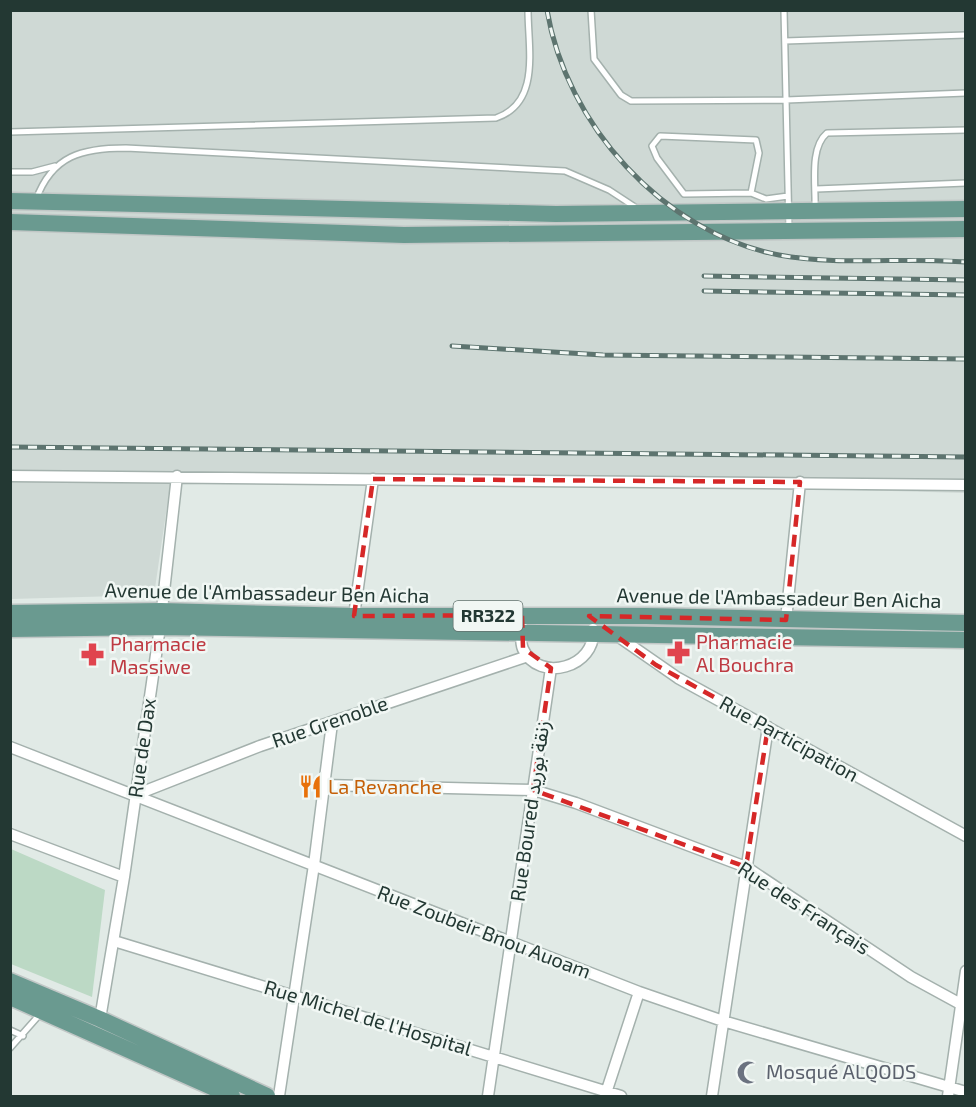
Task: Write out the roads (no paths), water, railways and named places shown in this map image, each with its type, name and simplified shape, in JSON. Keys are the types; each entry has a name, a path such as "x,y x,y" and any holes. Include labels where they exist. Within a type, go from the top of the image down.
{"main road":[{"path":"10,201 401,211 644,213 687,213 788,203 815,210 964,207 964,229 404,235 10,222"},
{"path":"687,213 690,233"},
{"name":"Avenue de l'Ambassadeur Ben Aicha","path":"10,613 522,634 966,640"},
{"name":"Avenue de l'Ambassadeur Ben Aicha","path":"10,629 160,619 354,616 522,615 966,623"},
{"path":"10,981 100,1019 267,1096"},
{"path":"10,997 232,1096"}],"street":[{"path":"10,476 966,485"},
{"name":"Rue de Dax","path":"100,1019 124,877 160,619 177,476"},
{"path":"354,616 373,479"},
{"path":"786,620 800,482"},
{"path":"522,615 523,648 528,656 551,668 563,668 577,662 588,652 594,636"},
{"name":"Avenue de l'Ambassadeur Ben Aicha","path":"591,616 594,636"},
{"name":"Rue Participation","path":"616,635 656,665 966,836"},
{"name":"Rue Grenoble","path":"135,795 260,746 528,656"},
{"name":"Rue Boured زنقة بوريد","path":"488,1096 551,668"},
{"path":"279,1096 315,866 332,723"},
{"path":"712,1096 768,727"},
{"name":"Rue Zoubeir Bnou Auoam","path":"10,747 639,992 723,1022 949,1092 966,1092"},
{"name":"Rue des Français","path":"324,785 533,790 607,814 746,867 911,977 963,1006"},
{"path":"10,834 124,877"},
{"name":"Rue Michel de l'Hospital","path":"114,941 495,1057 605,1094 621,1096"},
{"path":"949,1092 963,1006 966,971"},
{"path":"605,1094 639,992"}],"lane":[{"path":"10,132 496,118 515,108 529,82 528,10"},
{"path":"591,10 594,59 628,100 786,100 966,93"},
{"path":"784,10 789,231"},
{"path":"785,41 966,35"},
{"path":"815,210 817,150 820,139 827,133 966,130"},
{"path":"750,193 759,153 756,140 660,136 652,146 657,158 684,194 750,193 788,203"},
{"path":"36,200 42,185 60,165 76,154 94,148 126,148 565,171 609,190 644,213"},
{"path":"10,172 32,172 60,165"},
{"path":"816,189 966,183"},
{"path":"10,1048 43,1011"},
{"path":"10,1030 23,1036"}],"railway":[{"path":"547,10 558,52 575,93 598,132 627,167 660,198 696,223 737,243 779,255 848,261 966,262"},
{"path":"704,276 966,280"},
{"path":"704,291 966,295"},
{"path":"452,346 603,355 966,359"},
{"path":"10,447 966,457"}],"place":[{"name":"Pharmacie Al Bouchra","path":"678,653"},
{"name":"Pharmacie Massiwe","path":"92,655"},
{"name":"La Revanche","path":"310,787"},
{"name":"Mosqué ALQODS","path":"748,1072"}]}
